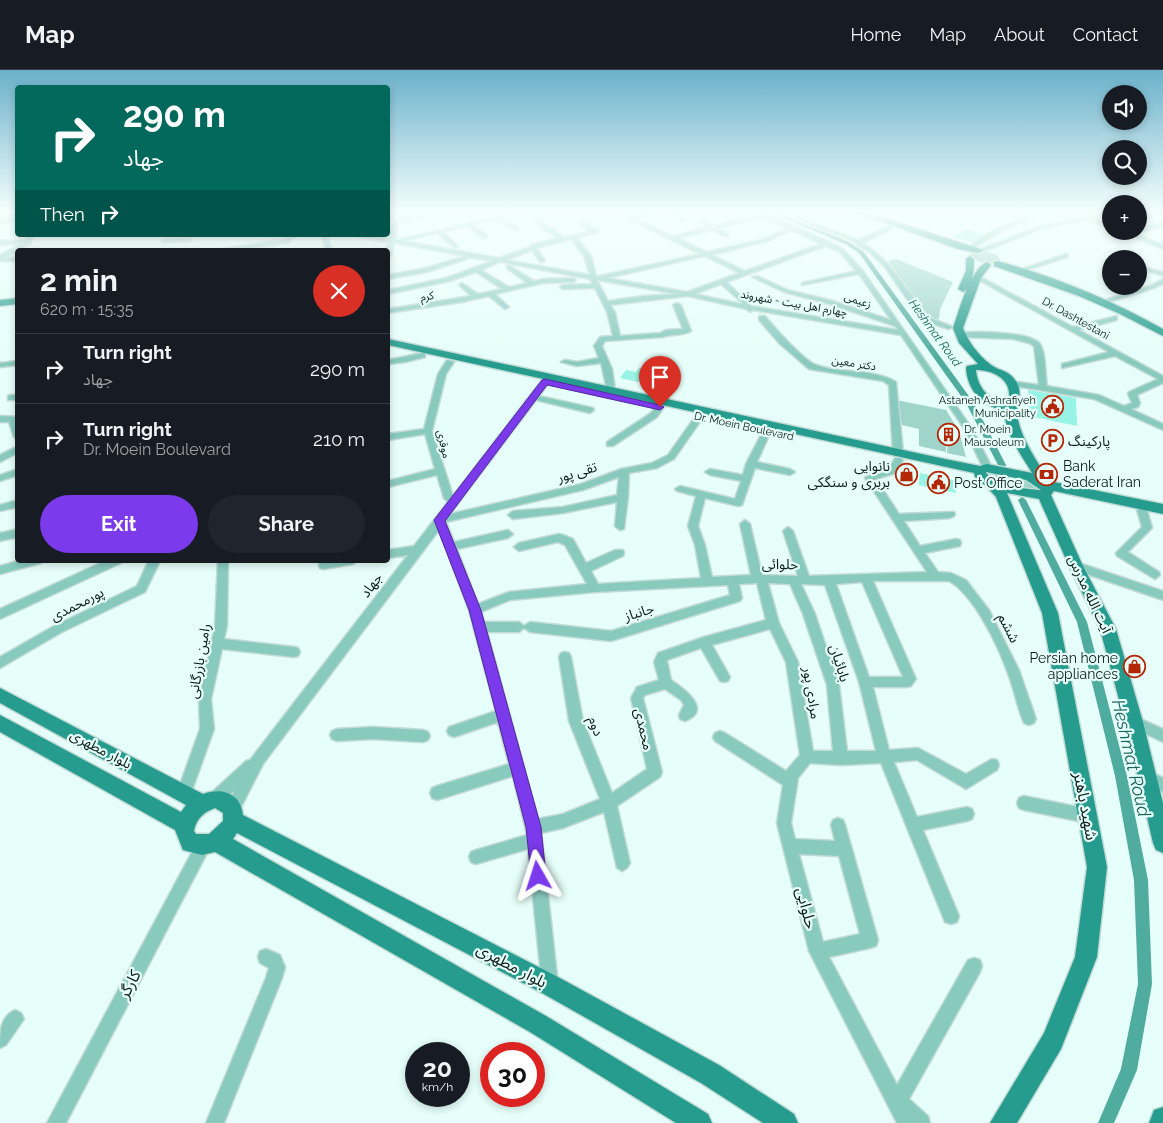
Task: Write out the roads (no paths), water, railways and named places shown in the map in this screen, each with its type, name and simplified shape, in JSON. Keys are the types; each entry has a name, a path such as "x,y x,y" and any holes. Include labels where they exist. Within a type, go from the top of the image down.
{"main road":[{"path":"972,261 949,327 971,368 972,381 976,388 986,400 993,404 1004,407 1012,405"},
{"path":"997,261 1025,269 1109,300 1143,315 1163,327"},
{"path":"997,261 977,277 958,328 963,341 986,366 997,370 1011,383"},
{"path":"997,261 1132,314 1163,333"},
{"path":"0,305 15,303"},
{"name":"Dr. Moein Boulevard","path":"390,342 767,431 898,456"},
{"name":"Dr. Moein Boulevard","path":"390,347 450,362 611,390 985,476"},
{"path":"971,368 986,366"},
{"name":"آیت الله مدرس","path":"1011,383 1015,397 1010,417 1045,488 1076,566 1108,629 1134,722 1163,843"},
{"path":"993,404 1028,477 1045,488 1163,514"},
{"path":"985,476 1028,477"},
{"path":"985,476 1035,494 1045,488 1163,509"},
{"name":"شهید باهنر","path":"985,476 1002,495 1050,613 1097,867 1086,957 1053,1041 1003,1123"},
{"name":"بلوار مطهری","path":"0,695 184,793 209,801"},
{"name":"بلوار مطهری","path":"0,723 185,825"},
{"path":"210,843 227,831 233,814 229,803 209,801 189,816 185,825 186,838 190,843 210,843 538,1024 699,1123"},
{"name":"بلوار مطهری","path":"233,814 550,985 710,1074 785,1123"},
{"path":"1162,1123 1163,1119"}],"street":[{"path":"390,277 427,270 455,261"},
{"path":"390,292 448,280 499,261"},
{"path":"500,261 593,279"},
{"path":"591,261 594,271 593,279 611,312 617,337"},
{"name":"کرم","path":"390,312 476,297 532,283 593,279 673,261"},
{"path":"720,261 745,273"},
{"path":"606,303 687,294 778,261"},
{"path":"852,261 895,320 968,430 985,476"},
{"path":"882,261 925,319 949,327"},
{"path":"1025,269 1050,261"},
{"path":"509,267 532,283"},
{"path":"1148,268 1163,274"},
{"path":"476,269 506,289"},
{"path":"804,284 861,272"},
{"name":"زعیمی","path":"755,277 786,291 895,320"},
{"name":"Dr. Dashtestani","path":"977,277 1074,329 1163,380"},
{"name":"چهارم اهل بیت - شهروند","path":"593,279 687,294 747,307"},
{"path":"722,281 744,301 747,307"},
{"path":"1109,300 1152,287 1163,281"},
{"path":"462,285 476,297"},
{"path":"563,287 597,286"},
{"path":"490,293 505,306"},
{"path":"827,296 895,320"},
{"path":"611,390 608,369 598,346 603,339 662,335 666,332 687,331 677,304"},
{"name":"دکتر معین","path":"747,307 764,314 782,341 812,367 885,379 893,384 898,456"},
{"name":"چهارم اهل بیت - شهروند","path":"764,314 902,333"},
{"path":"1074,329 1114,318"},
{"path":"961,335 1017,337 1033,341 1038,346 1043,387"},
{"path":"1065,366 1116,353"},
{"path":"390,362 422,355"},
{"path":"565,362 577,364 604,360"},
{"name":"موقری","path":"450,362 442,374 428,431 448,498 454,501"},
{"path":"0,365 15,363"},
{"name":"جهاد","path":"258,759 547,379"},
{"path":"1124,409 1135,405 1132,394 1163,380"},
{"path":"1011,383 1096,397 1163,426"},
{"path":"534,397 590,410"},
{"path":"610,444 654,415 660,407"},
{"name":"تقی پور","path":"440,520 584,486 624,471 654,466 671,457 700,416"},
{"path":"0,419 15,420"},
{"path":"390,437 428,431"},
{"path":"680,489 738,503 752,464 767,431"},
{"path":"0,458 15,450"},
{"path":"898,456 893,471 870,478 935,576"},
{"path":"752,464 790,472"},
{"path":"390,483 439,471"},
{"path":"620,526 624,471"},
{"path":"710,472 746,479"},
{"path":"0,478 15,473"},
{"path":"701,494 693,526 700,545 707,581"},
{"path":"513,515 563,510 623,497"},
{"path":"0,508 15,504"},
{"path":"1142,510 1147,528 1121,553 1155,575"},
{"path":"896,518 950,514"},
{"path":"440,520 475,610 534,833 550,985"},
{"name":"مرادی پور","path":"745,524 773,623 792,662 807,757"},
{"path":"788,531 799,580"},
{"path":"0,537 14,534"},
{"path":"450,547 508,534"},
{"path":"519,547 559,538 569,542 595,588"},
{"path":"918,550 956,543"},
{"path":"390,554 418,549"},
{"path":"584,569 619,553"},
{"path":"0,570 26,563"},
{"path":"0,614 110,563"},
{"name":"پورمحمدی","path":"0,663 58,629 141,589 154,563"},
{"name":"رامین بازرگانی","path":"184,793 207,729 205,699 221,626 223,563"},
{"path":"324,565 336,563"},
{"path":"1076,566 1163,596"},
{"name":"حلوائی","path":"475,610 509,596 595,588 759,579 829,581 866,577 935,576"},
{"name":"ششم","path":"935,576 951,577 962,584 984,613 1013,670 1029,719"},
{"path":"866,577 910,680 907,682 866,682"},
{"name":"جانباز","path":"480,627 525,627 611,636 736,598 733,580"},
{"name":"بابائیان","path":"799,580 833,685 841,759"},
{"path":"829,581 866,682 884,755 951,916"},
{"path":"685,715 690,709 690,704 685,696 666,683 660,662 662,657 704,642 773,623"},
{"path":"704,642 724,677"},
{"path":"217,643 294,652"},
{"name":"دوم","path":"565,657 576,721 609,803 622,863"},
{"name":"محمدی","path":"476,857 609,803 655,772 637,698 641,691 666,683"},
{"path":"454,731 504,714"},
{"path":"1134,722 1163,736"},
{"path":"337,735 423,736"},
{"path":"720,737 790,782"},
{"path":"807,757 841,759 918,754 966,782 992,766"},
{"name":"حلوایی","path":"807,757 791,775 784,823 817,951 907,1123"},
{"path":"209,801 258,759"},
{"path":"233,814 258,759"},
{"path":"437,793 518,768"},
{"path":"1147,777 1163,785"},
{"path":"1024,802 1088,816"},
{"path":"914,825 967,814"},
{"path":"817,951 870,940 838,825"},
{"name":"کارگر","path":"56,1123 210,843"},
{"path":"790,846 844,849"},
{"path":"215,1123 274,978 277,967 274,961 266,957"},
{"path":"921,1123 897,1102 974,966"},
{"path":"0,1039 15,1019"}],"waterway":[{"name":"Heshmat Roud","path":"868,261 970,403 1002,465"},
{"name":"Heshmat Roud","path":"1022,500 1082,622 1121,776 1141,880 1145,984 1129,1070 1106,1123"}],"place":[{"name":"Astaneh Ashrafiyeh Municipality","path":"1052,406"},
{"name":"Dr. Moein Mausoleum","path":"948,435"},
{"name":"پارکینگ","path":"1052,441"},
{"name":"نانوایی بربری و سنگکی","path":"906,474"},
{"name":"Bank Saderat Iran","path":"1047,474"},
{"name":"Post Office","path":"938,483"},
{"name":"Persian home appliances","path":"1134,666"}]}
